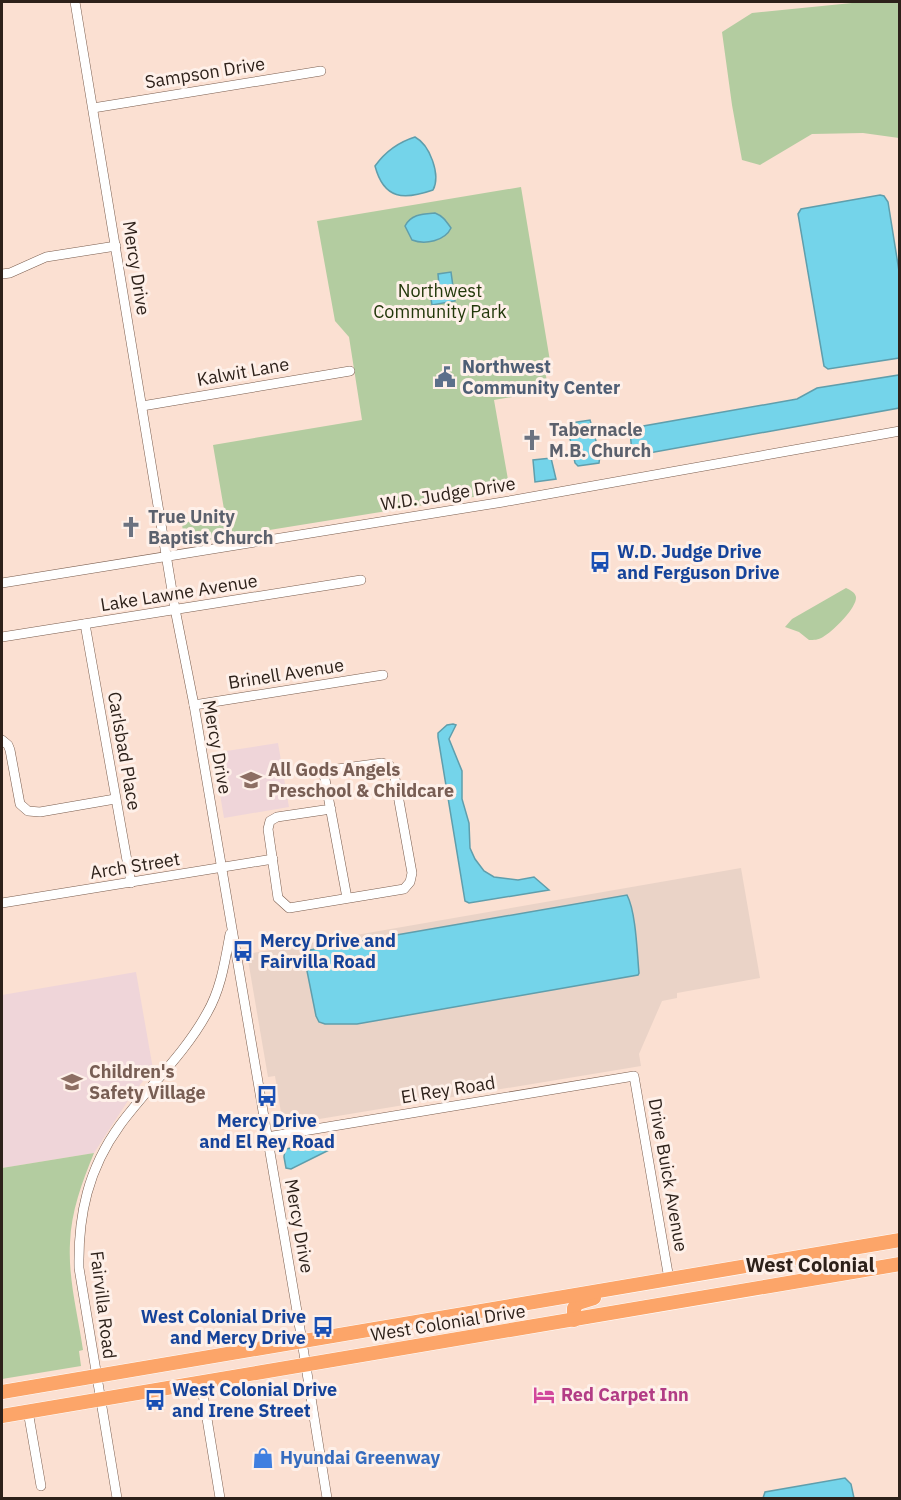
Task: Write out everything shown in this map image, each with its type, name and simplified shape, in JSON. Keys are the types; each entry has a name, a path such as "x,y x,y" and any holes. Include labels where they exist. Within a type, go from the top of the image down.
{"highway":[{"name":"West Colonial Drive","path":"2,1392 900,1240"},
{"path":"769,1287 773,1278 836,1265 843,1259 842,1250"},
{"name":"West Colonial Drive","path":"2,1416 900,1264"},
{"path":"574,1320 574,1308 578,1303 641,1290 650,1282"}],"street":[{"name":"Mercy Drive","path":"75,2 175,609 194,705 327,1498"},
{"name":"Sampson Drive","path":"93,108 321,71"},
{"path":"2,274 10,273 46,257 116,246"},
{"name":"Kalwit Lane","path":"142,406 350,371"},
{"name":"W.D. Judge Drive","path":"2,584 503,502 900,431"},
{"name":"Lake Lawne Avenue","path":"2,637 361,580"},
{"name":"Carlsbad Place","path":"85,624 131,883"},
{"name":"Brinell Avenue","path":"194,705 383,675"},
{"path":"2,740 10,750 20,804 28,811 40,812 115,799"},
{"path":"331,809 277,817 270,821 268,829 278,898 283,904 289,908 404,889 410,882 412,873 394,773 389,765 382,762 330,770 324,774 331,809 347,898"},
{"name":"Arch Street","path":"2,903 273,860"},
{"name":"Fairvilla Road","path":"117,1498 79,1268 78,1236 87,1191 96,1164 115,1132 184,1047 208,1012 222,976 231,929"},
{"path":"222,976 226,972 239,969"},
{"name":"El Rey Road","path":"267,1137 634,1076"},
{"name":"Drive Buick Avenue","path":"634,1076 669,1279"},
{"path":"201,1382 220,1498"},
{"path":"28,1411 41,1486"}],"shaded area":[{"name":"All Gods Angels Preschool & Childcare","path":"278,743 289,807 224,818 213,753"},
{"path":"741,868 760,978 677,993 677,998 662,1001 639,1054 641,1066 283,1125 275,1076 268,1077 247,954"},
{"name":"Children's Safety Village","path":"136,972 153,1069 131,1096 94,1153 2,1168 2,995"}],"green space":[{"path":"862,2 899,2 899,138 863,133 812,134 760,165 742,160 722,32 752,13"},
{"name":"Northwest Community Park","path":"521,187 552,373 545,368 548,391 494,400 510,491 184,544 182,523 225,515 213,445 362,420 349,337 335,321 317,221"},
{"path":"846,588 855,594 853,607 823,637 809,640 799,632 785,627 792,619"},
{"path":"94,1153 78,1197 72,1220 70,1243 72,1283 83,1350 79,1351 81,1366 2,1379 2,1168"}],"water":[{"path":"415,137 425,147 433,161 435,184 433,190 404,196 384,186 375,166 393,148"},
{"path":"884,196 888,202 899,271 899,358 828,369 824,366 798,214 801,209"},
{"path":"435,213 442,217 451,228 448,232 434,241 412,240 405,226 408,222 418,215"},
{"path":"451,272 455,301 432,305 429,287 439,285 438,274"},
{"path":"899,375 899,408 638,455 632,452 630,432 632,428 797,399 817,388"},
{"path":"590,420 600,455 599,463 578,466 575,463 568,429 571,423"},
{"path":"551,458 556,479 535,482 533,460"},
{"path":"447,725 456,725 449,739 462,771 462,799 469,823 470,848 475,859 484,871 494,877 518,880 534,877 549,890 469,903 465,901 438,737 438,733"},
{"path":"627,895 634,922 638,975 357,1024 325,1024 319,1022 316,1016 304,956 310,950"},
{"path":"327,1143 329,1150 291,1169 286,1168 285,1149"},
{"path":"845,1478 851,1484 854,1498 763,1498 765,1492"}],"place":[{"name":"Northwest Community Center","path":"445,377"},
{"name":"Tabernacle M.B. Church","path":"532,440"},
{"name":"True Unity Baptist Church","path":"131,527"},
{"name":"W.D. Judge Drive and Ferguson Drive","path":"600,562"},
{"name":"All Gods Angels Preschool & Childcare","path":"251,780"},
{"name":"Mercy Drive and Fairvilla Road","path":"243,951"},
{"name":"Children's Safety Village","path":"72,1082"},
{"name":"Mercy Drive and El Rey Road","path":"267,1096"},
{"name":"West Colonial Drive and Mercy Drive","path":"323,1327"},
{"name":"Red Carpet Inn","path":"544,1395"},
{"name":"West Colonial Drive and Irene Street","path":"155,1400"},
{"name":"Hyundai Greenway","path":"263,1458"}],"district":[{"name":"West Colonial","path":"810,1265"}]}
